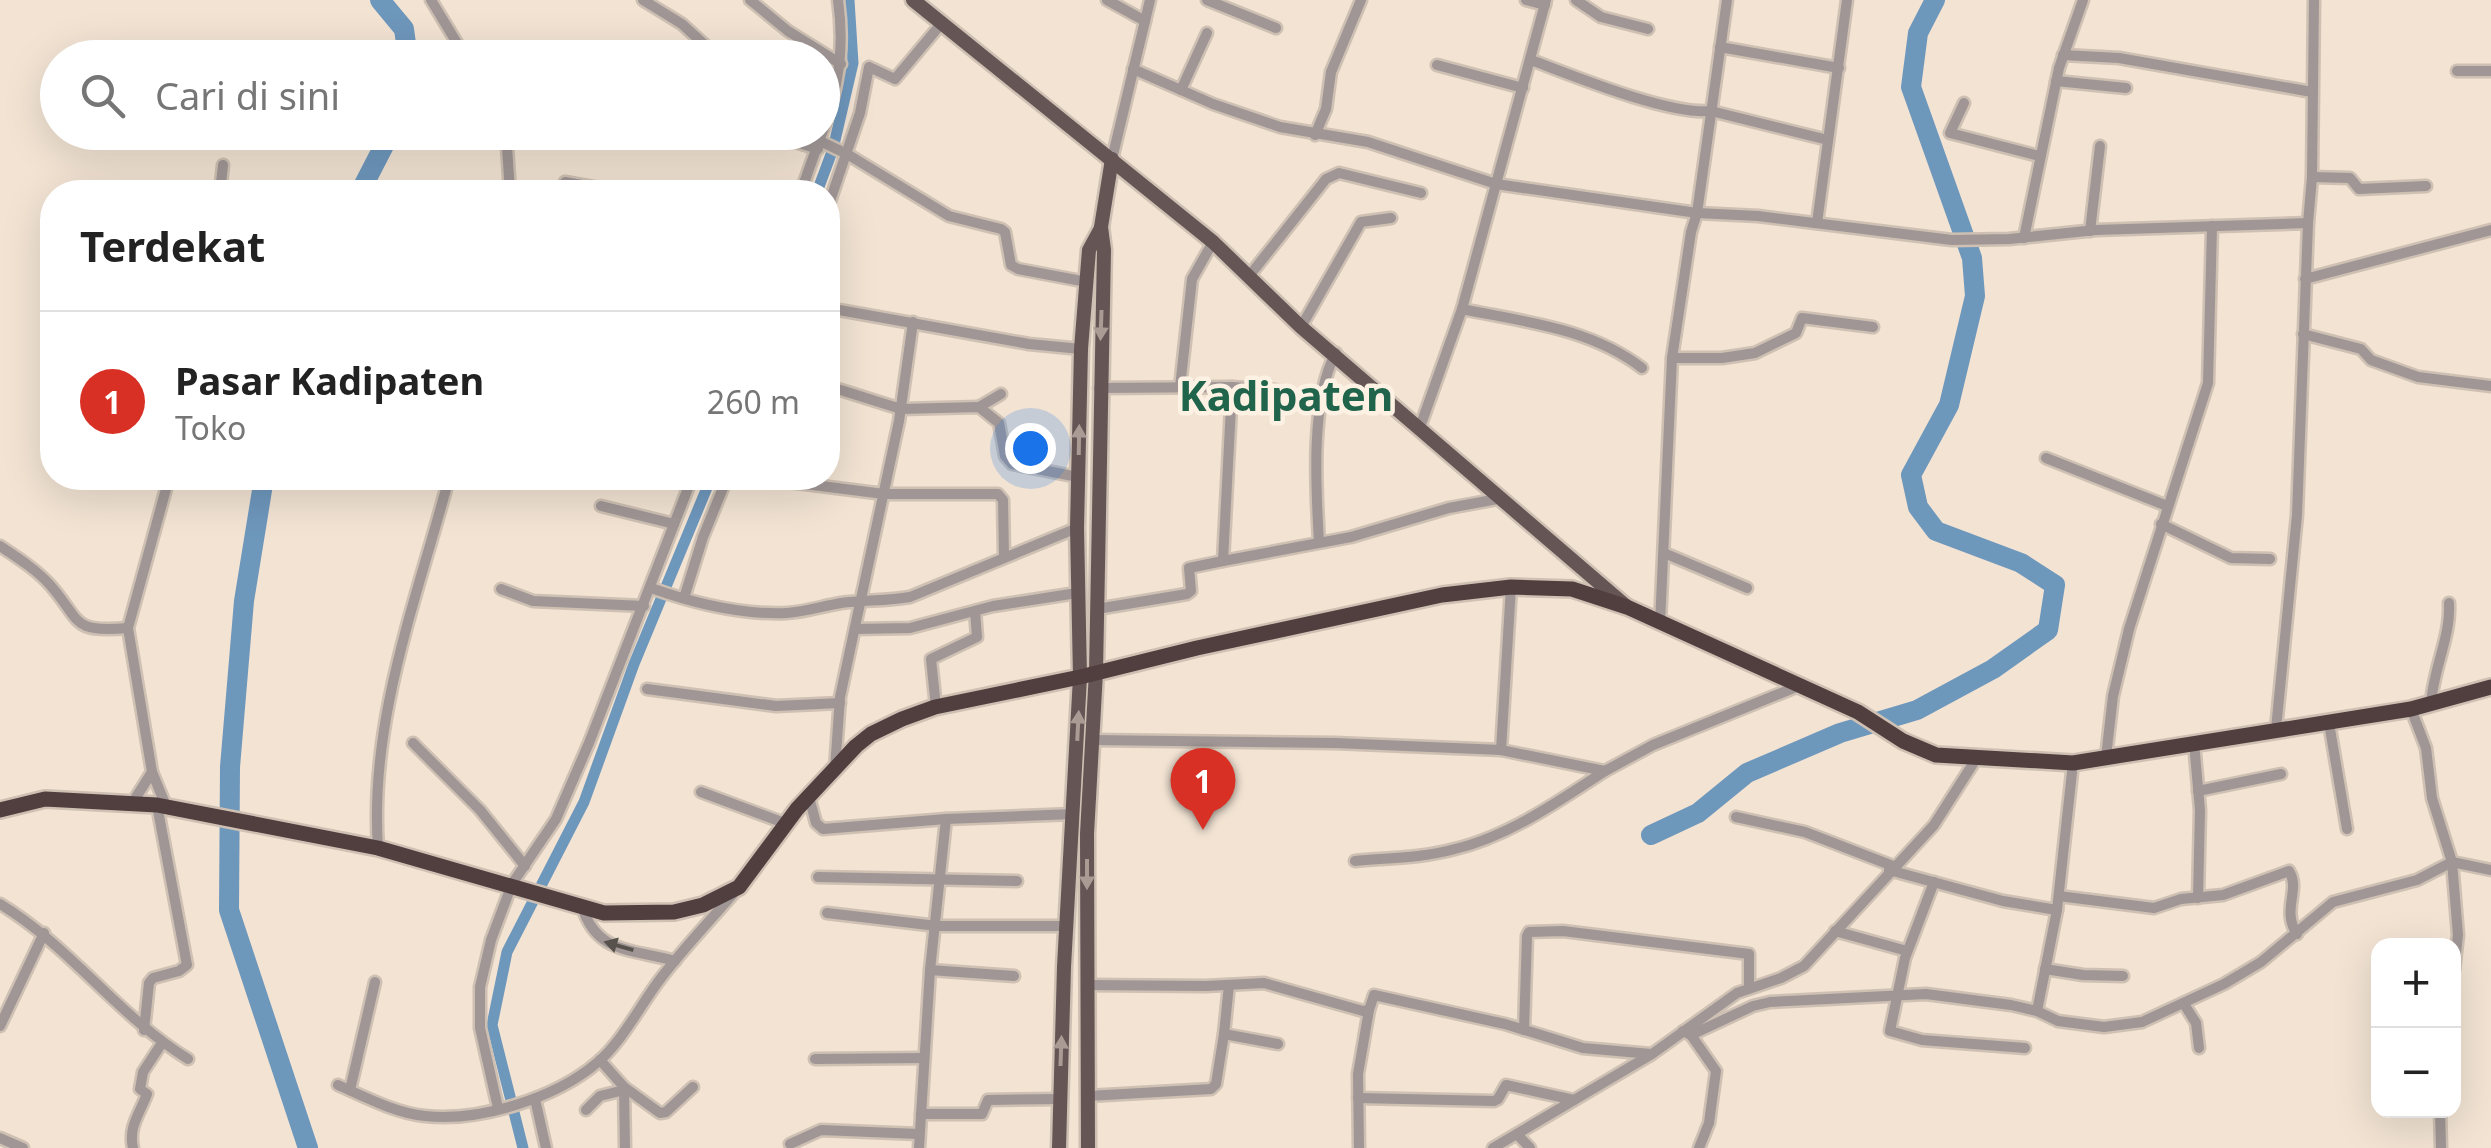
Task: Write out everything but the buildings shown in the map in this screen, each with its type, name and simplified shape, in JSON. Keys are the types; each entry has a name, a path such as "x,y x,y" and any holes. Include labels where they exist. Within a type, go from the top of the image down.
{"highway":[{"path":"0,810 45,799 161,805 378,848 582,906 633,915 674,912 703,905 738,887 809,797 871,734 936,707 1442,595 1511,586 1572,589 1627,607 1858,712 1903,741 1936,755 2073,763 2411,710 2491,686"}],"main road":[{"path":"913,0 1212,242 1301,326 1627,607"},
{"path":"1059,1148 1066,926 1097,608 1104,250 1101,227 1112,159"},
{"path":"1088,1148 1087,834 1092,740 1077,593 1077,528 1081,349 1089,250 1101,227"},
{"path":"1059,1122 1088,1123"}],"street":[{"path":"431,0 455,40"},
{"path":"644,0 699,40"},
{"path":"750,0 802,40"},
{"path":"838,0 843,43 840,68"},
{"path":"1107,0 1145,20"},
{"path":"1112,159 1150,0"},
{"path":"1207,0 1276,28"},
{"path":"1315,134 1326,110 1330,72 1361,0"},
{"path":"1420,427 1462,309 1546,3 1526,0"},
{"path":"1576,0 1601,17 1648,30"},
{"path":"1660,624 1672,358 1691,232 1698,213 1727,0"},
{"path":"1817,222 1847,0"},
{"path":"2024,238 2056,81 2083,0"},
{"path":"2276,729 2297,516 2312,177 2314,0"},
{"path":"836,180 860,113 868,68 898,78 941,24"},
{"path":"1182,90 1207,33"},
{"path":"1720,47 1838,68"},
{"path":"2064,55 2119,58 2312,92"},
{"path":"1530,60 1625,94 1828,140"},
{"path":"1438,66 1523,88"},
{"path":"1133,69 1263,121 1368,142 1496,184 1698,213 1817,222 1952,240 2308,222"},
{"path":"2457,71 2491,71"},
{"path":"2056,81 2126,88"},
{"path":"1964,103 1950,134 2039,156"},
{"path":"2090,231 2100,146"},
{"path":"507,150 509,180"},
{"path":"807,180 821,150"},
{"path":"839,150 949,216 1002,229 1006,232 1010,265 1087,282"},
{"path":"221,180 223,165"},
{"path":"1250,275 1326,179 1339,173 1421,193"},
{"path":"2312,177 2350,178 2360,189 2426,186"},
{"path":"1301,326 1361,222 1392,218"},
{"path":"2106,757 2113,696 2129,629 2208,383 2212,226"},
{"path":"2305,279 2491,230"},
{"path":"1180,388 1192,279 1212,242"},
{"path":"1462,309 1578,334 1608,345 1642,368"},
{"path":"840,310 1028,344 1081,349"},
{"path":"1672,358 1722,358 1755,353 1796,333 1802,318 1873,327"},
{"path":"834,770 840,703 901,409 913,322"},
{"path":"2303,334 2361,348 2370,360 2418,377 2491,386"},
{"path":"1319,542 1316,490 1322,398 1336,353"},
{"path":"1223,560 1232,387"},
{"path":"1099,388 1276,390"},
{"path":"840,390 901,409 978,407 1001,394"},
{"path":"978,407 999,423 1006,456 1012,464 1078,477"},
{"path":"2046,458 2167,506"},
{"path":"840,488 884,494 998,494 1004,500 1004,556"},
{"path":"144,1030 149,984 153,978 179,972 187,964 128,628 166,490"},
{"path":"378,848 381,749 390,681 446,490"},
{"path":"501,1107 480,1028 480,986 491,940 525,866 556,818 653,589 687,490"},
{"path":"683,597 722,490"},
{"path":"1097,608 1187,594 1191,591 1189,568 1351,536 1448,508 1504,498"},
{"path":"601,506 674,524"},
{"path":"2161,524 2231,558 2270,560"},
{"path":"653,589 759,613 910,597 1077,528"},
{"path":"0,546 50,585 78,624 100,630 128,628"},
{"path":"1664,553 1748,588"},
{"path":"1501,750 1511,586"},
{"path":"501,589 533,601 644,606"},
{"path":"854,629 910,628 975,611 1077,593"},
{"path":"2431,704 2432,684 2450,622 2449,603"},
{"path":"936,707 930,659 978,638 975,611"},
{"path":"1355,861 1428,855 1459,848 1511,827 1653,745 1796,687"},
{"path":"647,690 776,706 840,703"},
{"path":"2411,710 2426,748 2432,798 2452,862 2458,938"},
{"path":"2329,723 2347,829"},
{"path":"1092,740 1335,742 1501,750 1604,770"},
{"path":"413,743 480,810 525,866"},
{"path":"2194,744 2198,898"},
{"path":"1687,1033 1717,1006 1804,966 1934,825 1978,756"},
{"path":"2037,1011 2057,910 2073,763"},
{"path":"133,802 152,772"},
{"path":"2198,791 2281,774"},
{"path":"702,792 787,824"},
{"path":"809,797 816,823 823,829 1074,814"},
{"path":"1736,817 1805,832 1934,882 2003,901 2057,910"},
{"path":"919,1148 930,970 946,819"},
{"path":"1494,1148 1687,1033 1770,1002 1898,995 1969,999 2104,1028 2142,1022 2261,962 2333,902 2417,880 2452,862 2491,870"},
{"path":"2059,896 2154,908 2181,899 2222,895 2288,871 2294,882 2288,918 2296,934"},
{"path":"818,878 1016,881"},
{"path":"1934,882 1908,951 1890,1030 1922,1040 2025,1048"},
{"path":"338,1085 426,1116 471,1114 554,1091 600,1060 675,961 738,887"},
{"path":"0,904 44,933 144,1030 188,1059"},
{"path":"582,906 593,934 603,942 675,961"},
{"path":"827,912 937,926 1066,926"},
{"path":"1834,930 1908,951"},
{"path":"1524,1030 1530,932 1564,931 1749,954 1749,988"},
{"path":"0,1026 5,1005 44,933"},
{"path":"2045,969 2124,976"},
{"path":"930,970 1014,976"},
{"path":"350,1090 376,982"},
{"path":"1088,985 1264,983 1304,992 1351,1010 1369,1010"},
{"path":"1088,1096 1211,1089 1216,1084 1229,985"},
{"path":"1359,1148 1358,1074 1374,995 1603,1052 1652,1054"},
{"path":"2184,1004 2196,1024 2198,1048"},
{"path":"1717,1006 1734,1014"},
{"path":"1687,1033 1716,1070 1708,1122 1699,1148"},
{"path":"1224,1034 1278,1044"},
{"path":"133,1148 133,1122 148,1094 140,1088 143,1072 162,1043"},
{"path":"815,1059 924,1058"},
{"path":"600,1060 624,1088 660,1113 693,1088"},
{"path":"1358,1098 1494,1101 1506,1084 1574,1100"},
{"path":"586,1110 600,1096 624,1088"},
{"path":"624,1088 625,1148"},
{"path":"920,1114 978,1115 985,1113 988,1100 1059,1099"},
{"path":"531,1100 546,1148"},
{"path":"2440,1118 2441,1148"},
{"path":"790,1144 822,1130 920,1134"},
{"path":"1517,1134 1530,1148"},
{"path":"0,1138 23,1148"}],"waterway":[{"path":"380,0 404,29 406,40"},
{"path":"840,119 853,63 849,0"},
{"path":"1651,835 1698,813 1747,773 1840,733 1917,710 1993,669 2048,630 2055,585 2021,563 1936,531 1918,507 1911,475 1949,405 1975,296 1972,258 1911,87 1918,33 1935,0"},
{"path":"366,180 382,150"},
{"path":"821,180 833,150"},
{"path":"262,490 244,601 230,767 229,910 308,1148"},
{"path":"523,1148 492,1025 507,952 584,802 634,664 706,490"}],"place":[{"name":"Pasar Kadipaten","path":"1203,830"}],"district":[{"name":"Kadipaten","path":"1286,396"}]}
